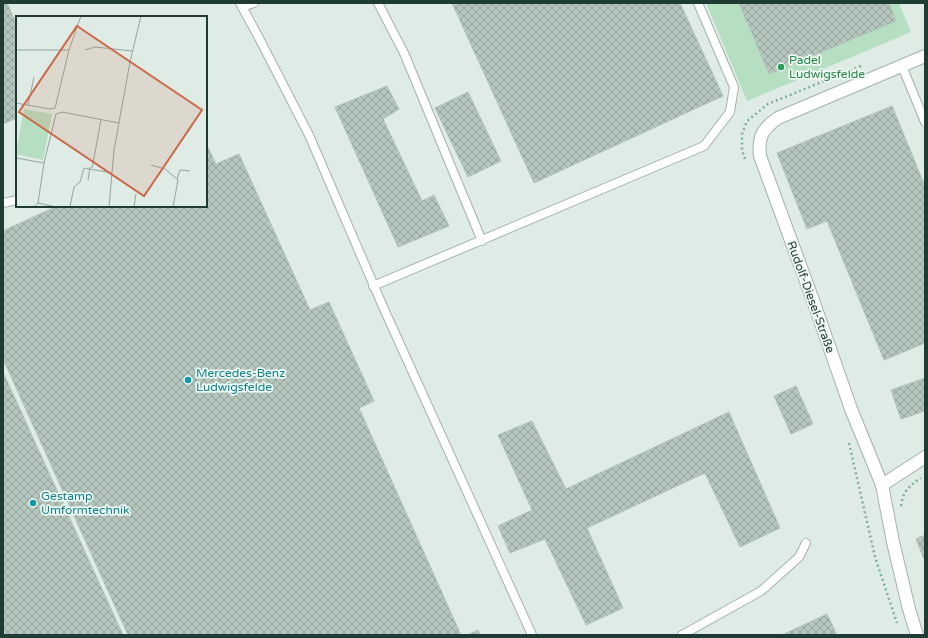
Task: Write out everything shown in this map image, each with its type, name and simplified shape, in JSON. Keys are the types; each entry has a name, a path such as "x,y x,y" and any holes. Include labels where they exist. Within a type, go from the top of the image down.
{"street":[{"name":"Rudolf-Diesel-Straße","path":"917,635 894,547 882,485 851,409 760,156 759,144 762,133 769,124 778,118 925,56"},
{"path":"882,485 925,457"}],"lane":[{"path":"254,3 241,5 309,135 374,286 532,635"},
{"path":"378,3 404,52 482,241"},
{"path":"374,286 704,146 730,112 734,87 698,3"},
{"path":"902,66 925,122"},
{"path":"3,203 16,200"},
{"path":"682,635 761,591 799,557 806,543"}],"green space":[{"name":"Padel Ludwigsfelde","path":"706,3 899,3 911,32 747,101"}],"building":[{"path":"3,3 7,3 16,23 16,118 3,124"},
{"path":"452,3 680,3 723,96 534,183"},
{"path":"739,3 889,3 896,21 769,74"},
{"path":"387,86 399,109 383,119 422,201 434,195 449,226 398,247 335,107"},
{"path":"468,92 501,161 468,177 435,108"},
{"path":"892,106 925,186 925,343 884,360 827,221 807,229 777,153"},
{"name":"Mercedes-Benz Ludwigsfelde","path":"207,145 216,164 239,154 310,310 329,302 374,401 359,408 461,635 128,635 3,359 3,231 55,207 207,207"},
{"name":"Gestamp Umformtechnik","path":"3,372 123,635 3,635"},
{"path":"925,378 925,411 901,419 891,390"},
{"path":"796,386 813,424 791,434 774,396"},
{"path":"729,412 780,528 740,547 705,473 587,528 623,608 586,625 545,539 510,553 498,526 532,510 498,435 532,421 566,489"},
{"path":"925,535 925,559 924,559 916,539"},
{"path":"827,614 837,635 782,635"},
{"path":"478,630 480,635 467,635"}],"place":[{"name":"Padel Ludwigsfelde","path":"781,67"},
{"name":"Mercedes-Benz Ludwigsfelde","path":"188,380"},
{"name":"Gestamp Umformtechnik","path":"33,503"}]}
